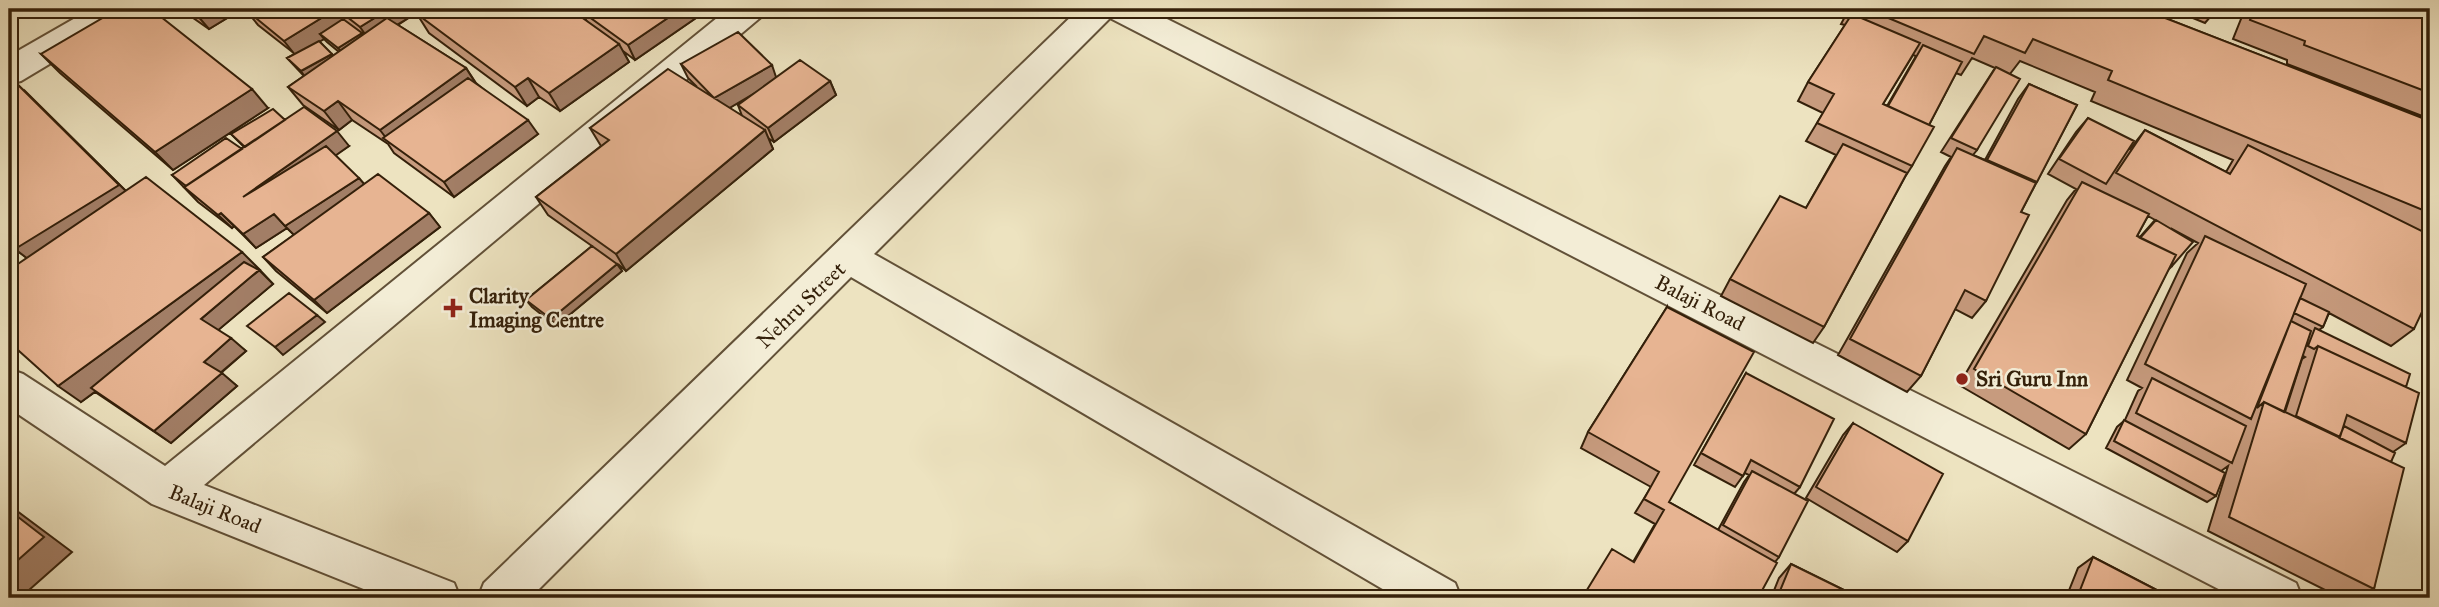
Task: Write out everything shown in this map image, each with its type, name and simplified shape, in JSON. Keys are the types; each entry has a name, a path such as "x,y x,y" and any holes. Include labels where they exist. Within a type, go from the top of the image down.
{"street":[{"path":"9,72 116,9"},
{"path":"167,490 749,9"},
{"name":"Nehru Street","path":"500,598 850,258 1099,9"},
{"name":"Balaji Road","path":"1120,9 2280,598"},
{"path":"850,258 1439,598"},
{"name":"Balaji Road","path":"9,386 167,490 438,598"}],"building":[{"path":"118,9 151,9 252,89 155,152 41,54"},
{"path":"188,9 206,9 196,14"},
{"path":"247,9 336,9 284,41"},
{"path":"337,9 389,9 360,27"},
{"path":"424,9 570,9 619,44 549,93 528,78 515,87 417,14"},
{"path":"681,9 628,45 581,11"},
{"path":"1867,9 2142,9 2430,121 2430,213 2108,80 2112,71 2033,39 2025,53 1984,36 1974,54"},
{"path":"2254,9 2408,9 2430,17 2430,93 2304,45 2305,41 2250,20"},
{"path":"1852,14 1920,43 1883,104 1934,127 1912,166 1817,123 1834,94 1808,82"},
{"path":"387,18 466,68 380,130 338,101 324,111 288,87"},
{"path":"343,19 362,33 338,48 320,34"},
{"path":"738,32 772,65 714,98 681,64"},
{"path":"319,41 332,54 301,71 287,58"},
{"path":"1923,45 1962,62 1929,125 1888,106"},
{"path":"800,60 830,81 768,128 738,105"},
{"path":"1996,67 2020,79 1977,150 1951,138"},
{"path":"668,69 765,130 616,254 536,197 609,140 590,128"},
{"path":"9,76 119,185 15,249 9,242"},
{"path":"468,78 528,120 444,182 383,138"},
{"path":"2029,84 2077,105 2037,182 1987,160"},
{"path":"304,107 337,131 243,197 326,146 359,178 285,226 274,214 243,234 221,213 218,215 184,187"},
{"path":"273,109 285,120 245,147 231,134"},
{"path":"2088,118 2134,141 2106,184 2059,159"},
{"path":"2145,130 2230,174 2248,145 2430,235 2430,295 2414,329 2116,173"},
{"path":"226,138 242,149 186,186 172,175"},
{"path":"1843,144 1907,173 1824,327 1730,279 1780,196 1806,208"},
{"path":"1957,148 2036,183 2021,212 2029,215 1986,301 1965,290 1921,376 1850,339"},
{"path":"378,174 429,213 314,300 263,257"},
{"path":"146,177 242,252 58,386 9,342 9,270"},
{"path":"2082,182 2149,214 2137,236 2176,255 2086,434 1974,369"},
{"path":"2156,220 2193,242 2172,266 2176,255 2140,238"},
{"path":"2205,236 2306,284 2251,419 2145,364"},
{"path":"592,246 617,264 551,319 526,300"},
{"path":"244,262 259,270 201,319 231,338 204,362 222,373 154,431 91,388"},
{"path":"289,293 317,315 275,347 247,326"},
{"path":"2300,298 2329,312 2323,327 2294,313"},
{"path":"1667,307 1754,352 1669,502 1777,563 1758,598 1582,598 1612,549 1634,562 1664,510 1644,499 1659,472 1588,432"},
{"path":"2291,321 2311,331 2284,412 2264,402 2257,408"},
{"path":"2315,328 2410,374 2406,387 2318,346 2314,349 2308,346"},
{"path":"2318,346 2419,393 2406,443 2347,415 2340,437 2296,416"},
{"path":"1746,373 1834,419 1800,487 1751,460 1743,476 1701,453"},
{"path":"2152,378 2246,426 2232,463 2136,413"},
{"path":"2264,402 2404,468 2374,589 2229,517"},
{"path":"2124,420 2225,473 2216,496 2114,441"},
{"path":"1853,423 1943,474 1908,541 1816,487"},
{"path":"2344,426 2395,453 2391,462 2339,438"},
{"path":"1752,471 1808,501 1779,557 1723,525"},
{"path":"9,510 44,537 9,568"},
{"path":"2093,557 2172,598 2077,598"},
{"path":"1791,564 1860,598 1777,598"}],"place":[{"name":"Clarity Imaging Centre","path":"453,308"},
{"name":"Sri Guru Inn","path":"1962,379"}]}
